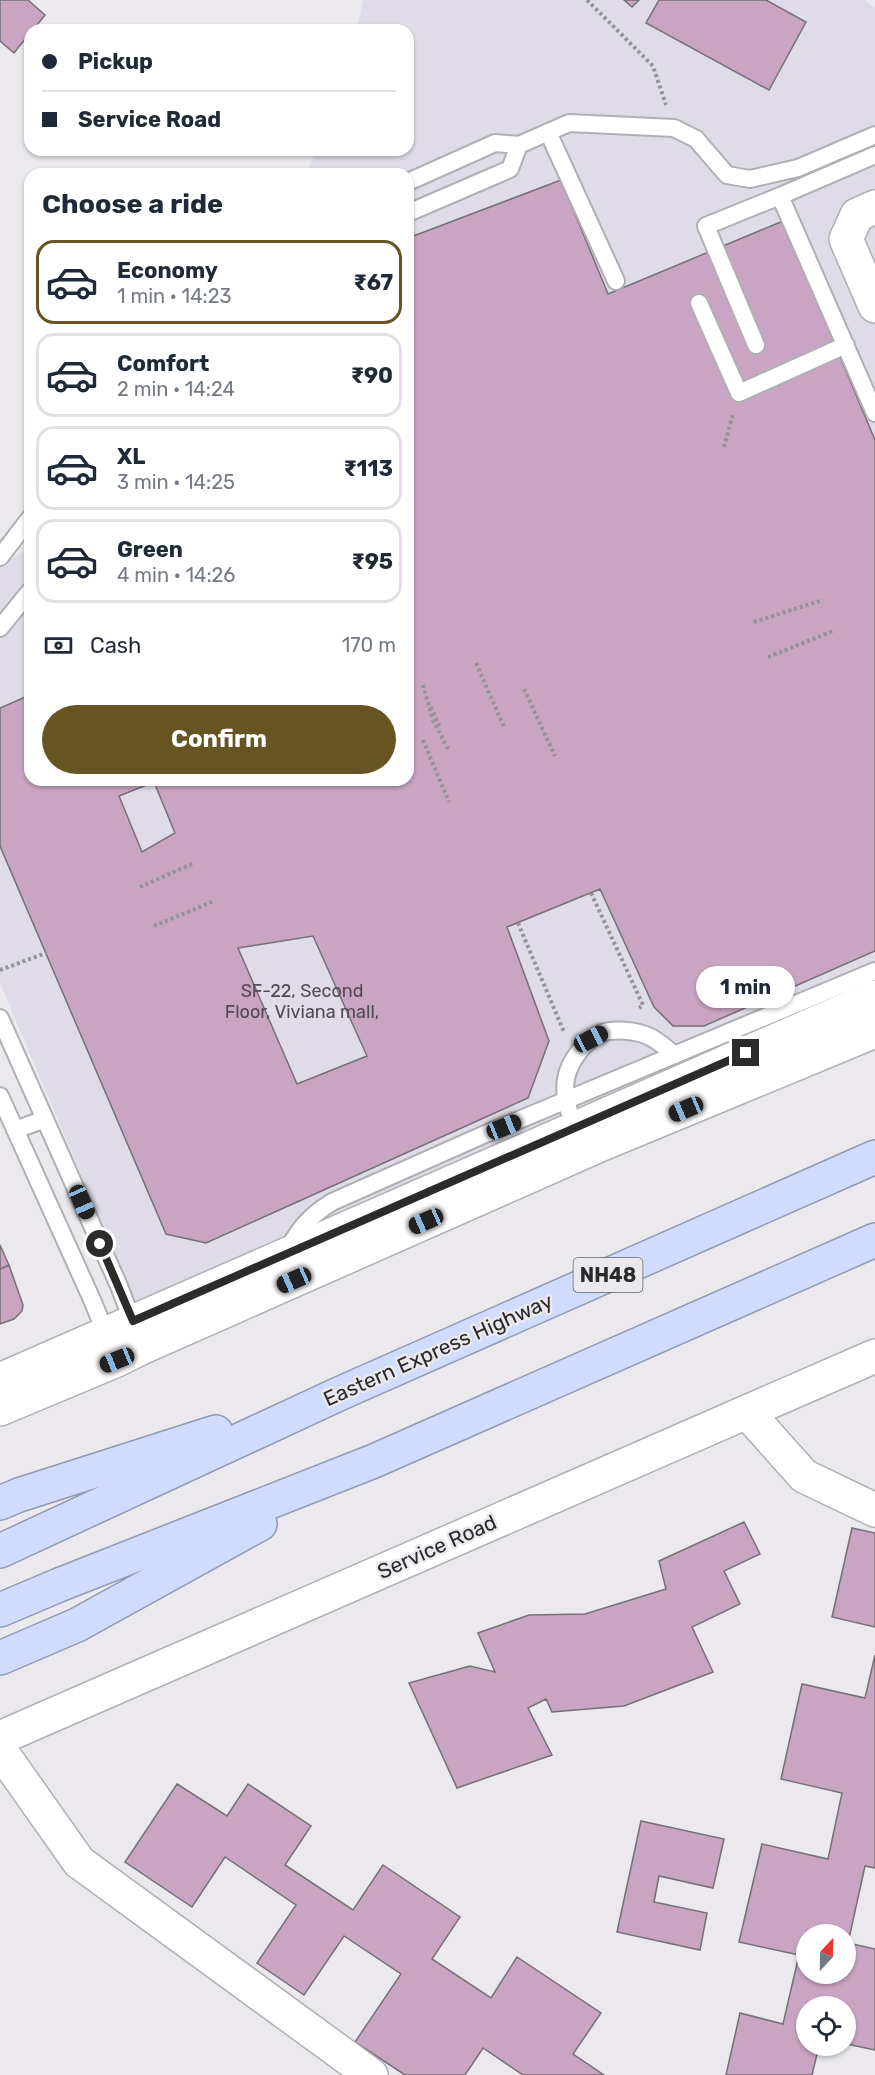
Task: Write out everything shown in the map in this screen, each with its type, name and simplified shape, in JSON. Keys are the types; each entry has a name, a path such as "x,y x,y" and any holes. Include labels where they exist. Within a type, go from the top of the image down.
{"highway":[{"name":"Eastern Express Highway","path":"0,1551 37,1536 340,1393 875,1157"},
{"path":"0,1610 374,1461 875,1240"},
{"path":"0,1503 340,1393"},
{"path":"0,1658 77,1625 374,1461"}],"street":[{"path":"875,207 857,215 846,238 875,306"},
{"path":"0,1409 286,1253 486,1150 570,1115 875,997"},
{"path":"0,1380 124,1341 875,1031"},
{"name":"Service Road","path":"0,1738 875,1356"},
{"path":"747,1412 804,1476 875,1510"},
{"path":"0,1750 79,1862 371,2075"}],"lane":[{"path":"414,179 495,143 519,145 569,123 674,128 696,139 727,176 750,179 798,168 875,135"},
{"path":"548,132 616,280"},
{"path":"414,210 510,169 519,145"},
{"path":"756,345 706,226 875,155"},
{"path":"798,168 808,184"},
{"path":"780,196 875,413"},
{"path":"699,303 739,393 846,345"},
{"path":"0,557 24,526"},
{"path":"0,628 24,598"},
{"path":"675,1055 649,1036 623,1031 604,1032 591,1039 574,1059 566,1078 570,1115 675,1055 875,971"},
{"path":"0,1018 119,1286 124,1341"},
{"path":"0,1096 15,1130 124,1341"},
{"path":"15,1130 45,1119"}],"path":[{"path":"587,0 653,66 674,128"},
{"path":"724,447 739,393"},
{"path":"754,622 823,600"},
{"path":"768,657 833,631 768,657"},
{"path":"476,663 503,727"},
{"path":"423,685 445,740 449,751 433,720 423,685"},
{"path":"524,689 555,756"},
{"path":"423,740 449,802"},
{"path":"140,887 193,863"},
{"path":"518,923 565,1036 604,1032 643,1005 591,893"},
{"path":"154,926 214,902"},
{"path":"0,970 46,953"}],"shaded area":[{"path":"363,0 864,0 875,8 875,975 141,1316 0,983 0,567 24,550 24,786 414,786 414,168 309,168 314,156 414,156 414,24 358,24"}],"building":[{"path":"0,0 28,0 45,15 38,24 24,24 24,40 14,53 0,41"},
{"path":"624,0 639,0 632,7"},
{"path":"659,0 766,0 806,22 769,90 646,23"},
{"path":"561,180 608,294 783,221 875,440 875,951 704,1026 673,1026 654,1007 600,889 507,927 549,1041 528,1098 206,1243 166,1234 0,846 0,708 24,698 24,786 414,786 414,236"},
{"path":"144,786 156,786 175,833 142,852 119,796"},
{"path":"313,936 367,1056 297,1084 238,948"},
{"path":"0,1245 9,1265 0,1269"},
{"path":"9,1265 23,1305 22,1311 14,1319 0,1324 0,1269"},
{"path":"744,1522 760,1554 724,1571 740,1604 692,1627 713,1672 624,1706 552,1712 546,1699 528,1708 552,1755 457,1788 409,1683 470,1666 495,1672 478,1633 529,1615 585,1614 666,1589 659,1561"},
{"path":"852,1528 875,1533 875,1627 832,1617"},
{"path":"875,1655 875,1868 865,1866 852,1924 796,1924 796,1954 739,1942 762,1844 828,1859 842,1793 781,1779 802,1684 865,1698"},
{"path":"177,1784 227,1816 248,1784 311,1826 285,1865 353,1910 383,1865 460,1917 432,1959 491,1998 517,1957 601,2013 573,2054 604,2075 523,2075 483,2048 465,2075 405,2075 355,2042 401,1974 344,1936 304,1995 257,1963 296,1905 225,1857 192,1907 125,1862"},
{"path":"641,1821 724,1839 713,1888 659,1876 654,1902 707,1913 700,1950 617,1932"},
{"path":"856,1945 875,1949 875,2050 856,2046 856,1996 796,1996 796,2056 817,2056 812,2075 726,2075 740,2013 783,2024 796,1968 796,1984 856,1984"}],"route":[{"path":"100,1244 133,1321 746,1053"}]}
